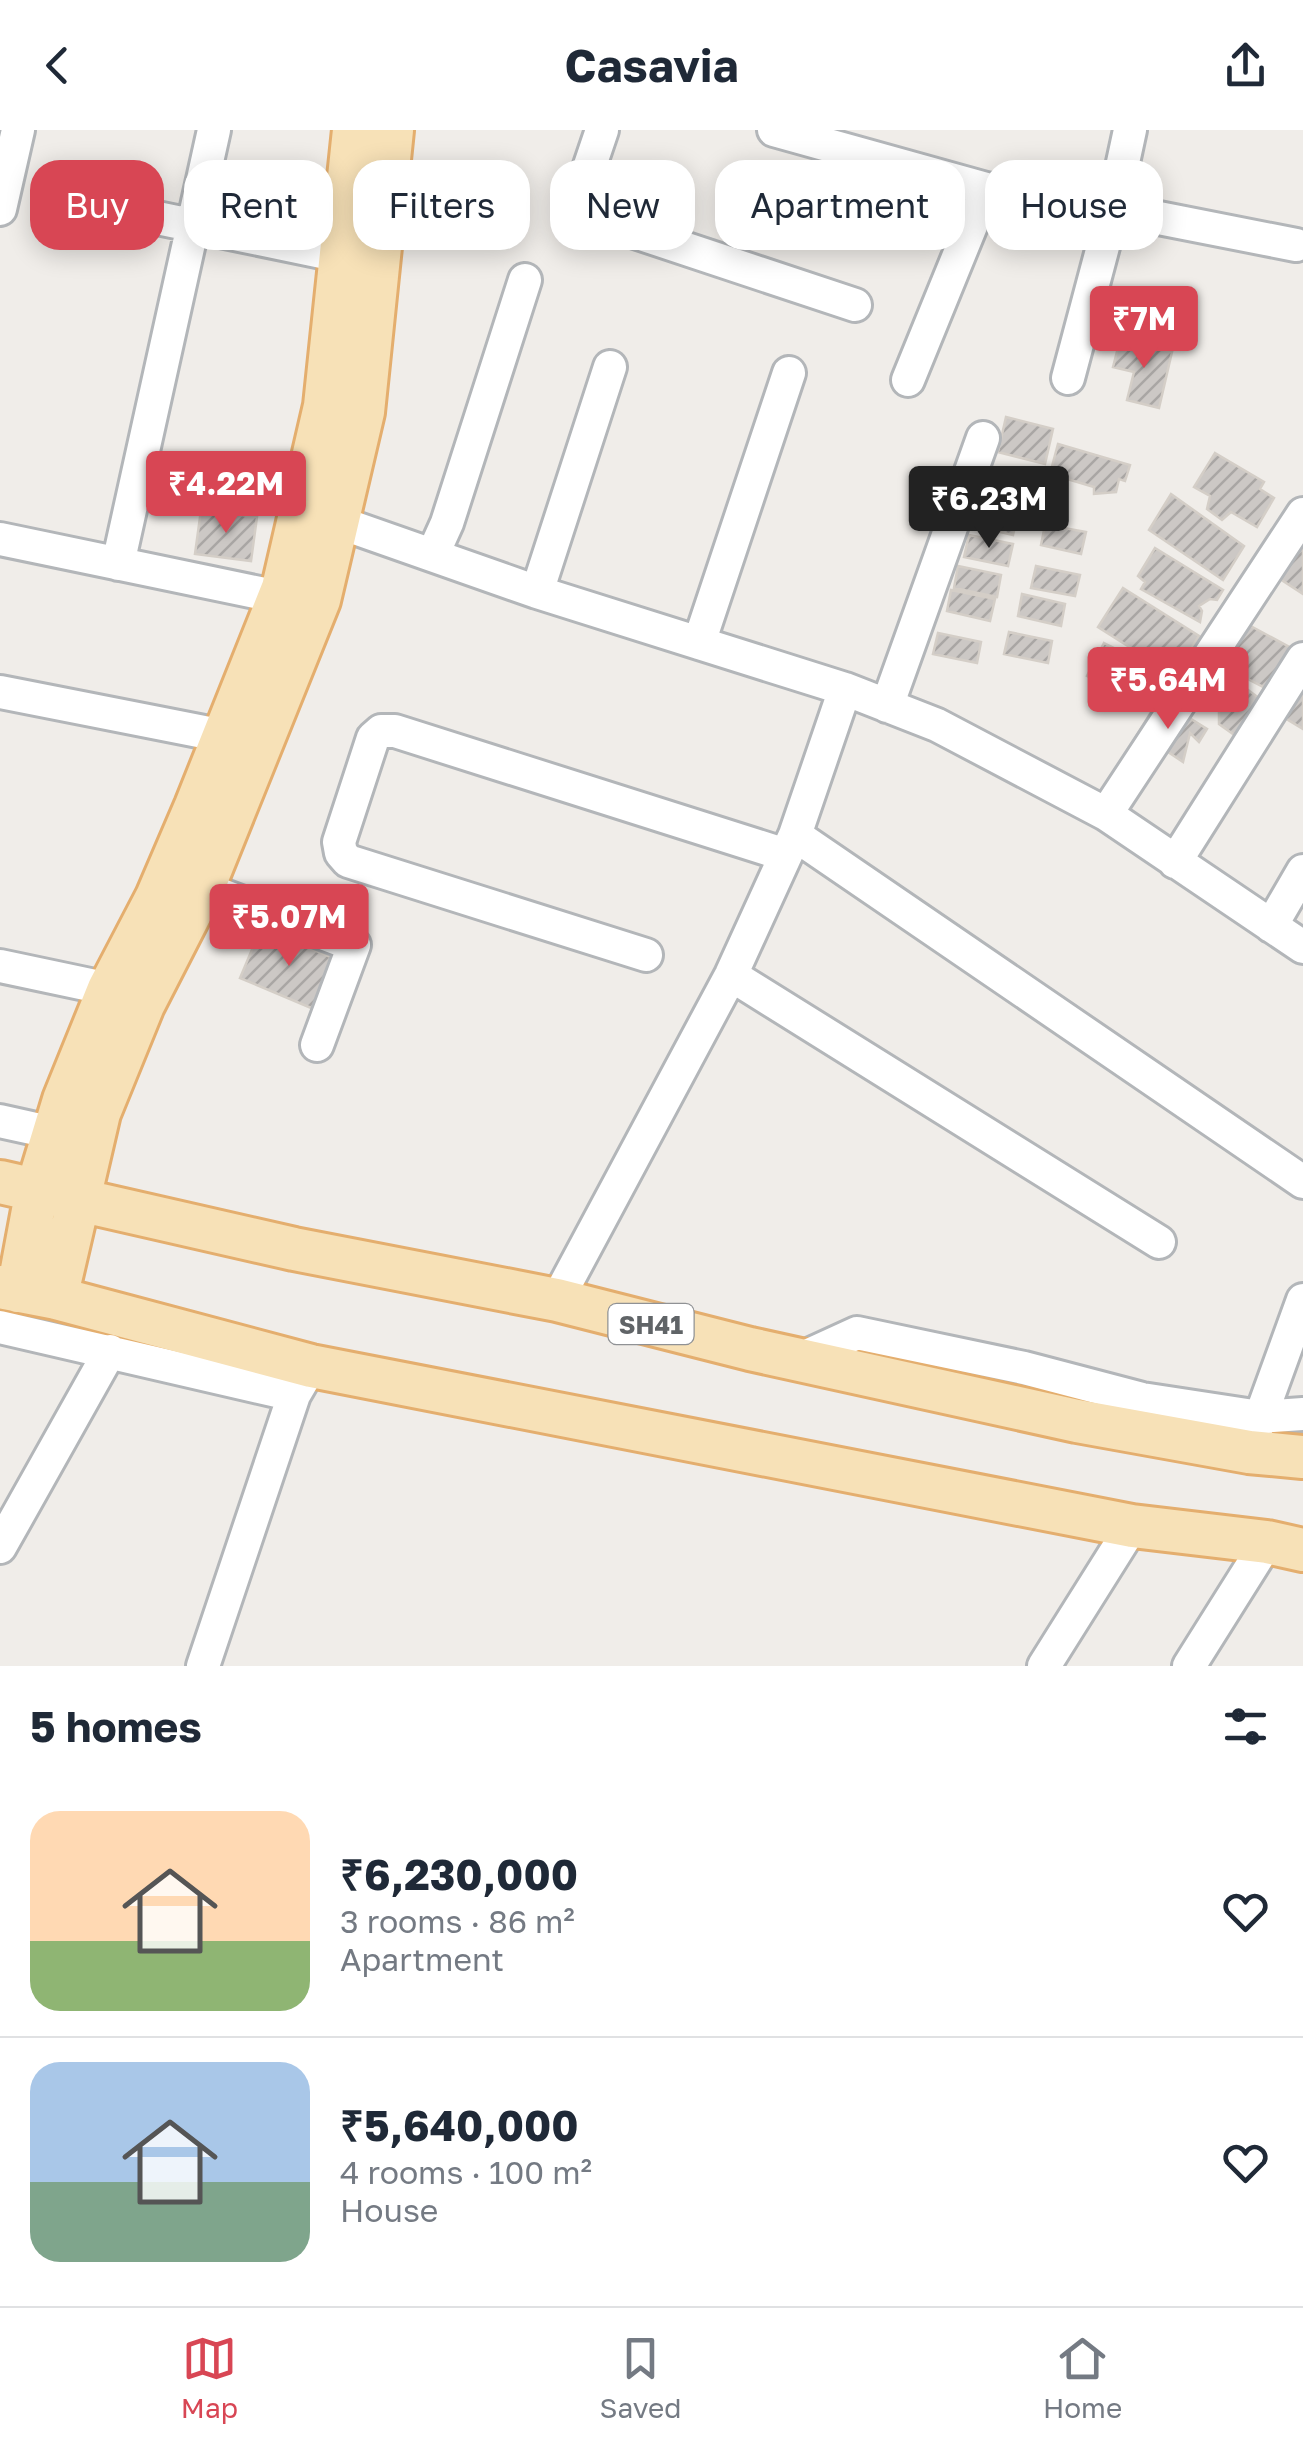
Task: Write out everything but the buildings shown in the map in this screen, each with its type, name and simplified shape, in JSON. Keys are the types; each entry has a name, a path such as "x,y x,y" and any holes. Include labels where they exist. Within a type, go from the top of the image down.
{"main road":[{"path":"38,1190 100,1113 142,1005 203,888 318,600 325,406 354,130"},
{"path":"392,130 362,412 320,515 279,597 157,897 108,990 54,1132 38,1190 18,1301 302,1381 1132,1526 1291,1550"},
{"name":"SH41","path":"38,1190 294,1248 557,1300 798,1360 1077,1421 1200,1444 1254,1434 1303,1458"}],"street":[{"path":"208,160 214,130"},
{"path":"602,130 580,196 583,211 602,222 855,305"},
{"path":"774,130 985,189"},
{"path":"1124,160 1130,130"},
{"path":"0,209 10,150"},
{"path":"908,380 985,191"},
{"path":"1163,219 1296,245"},
{"path":"118,564 188,250"},
{"path":"310,250 341,256"},
{"path":"1068,378 1102,250"},
{"path":"433,554 447,522 525,280"},
{"path":"537,592 610,367"},
{"path":"699,643 789,373"},
{"path":"887,706 983,438"},
{"path":"1106,814 1303,514"},
{"path":"320,515 537,592 845,689 938,725 1106,814 1303,947"},
{"path":"0,539 279,597"},
{"path":"1175,862 1303,658"},
{"path":"557,1300 731,975 791,845 845,689"},
{"path":"0,692 224,736"},
{"path":"646,955 348,860 341,853 339,842 373,738 381,730 394,731 791,845 1303,1182"},
{"path":"1271,926 1303,871"},
{"path":"203,888 354,944 317,1045"},
{"path":"0,966 108,990"},
{"path":"731,975 1160,1242"},
{"path":"0,1120 54,1132"},
{"path":"1254,1434 1303,1300"},
{"path":"18,1301 110,1351 302,1381 204,1666"},
{"path":"798,1360 858,1333 1024,1368 1254,1434 1303,1414"},
{"path":"0,1547 110,1351"},
{"path":"1142,1399 1200,1444"},
{"path":"0,1484 33,1488"},
{"path":"1044,1666 1132,1526"},
{"path":"1189,1666 1291,1550"}]}
